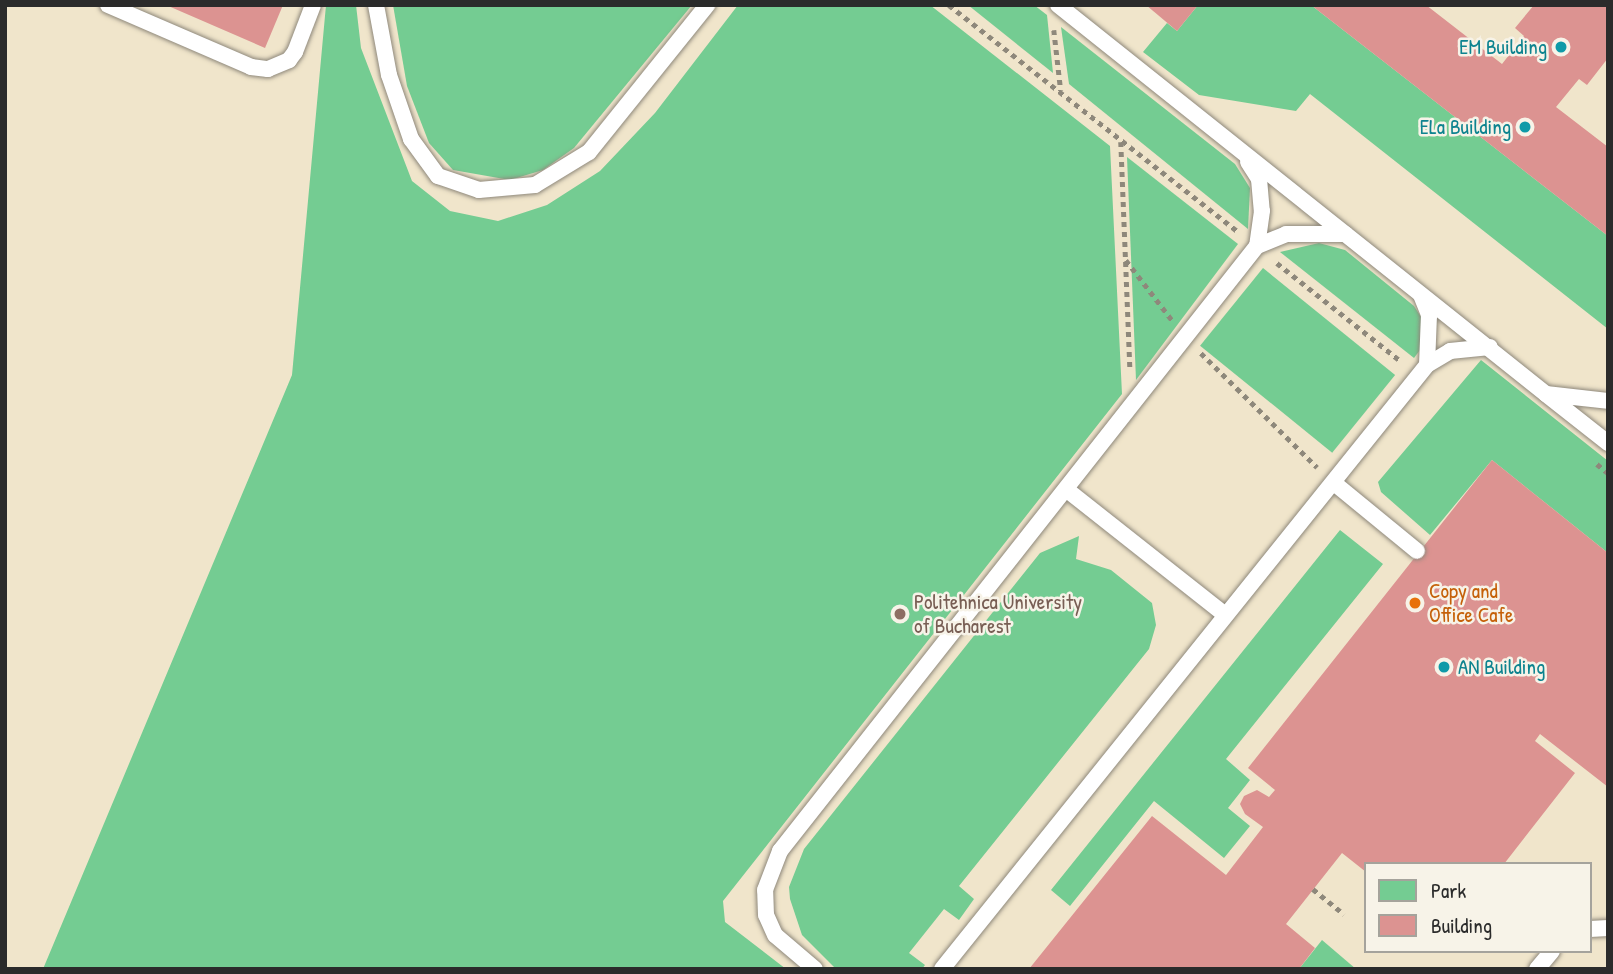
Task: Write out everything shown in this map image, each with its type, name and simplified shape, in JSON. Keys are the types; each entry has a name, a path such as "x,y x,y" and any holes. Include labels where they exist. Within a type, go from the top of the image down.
{"lane":[{"path":"108,5 251,67 268,69 289,60 295,52 313,5"},
{"path":"376,5 389,75 411,139 438,176 479,190 535,185 589,152 707,5"},
{"path":"1055,11 1239,150 1608,443"},
{"path":"815,969 775,935 766,915 765,890 780,851 1067,490 1256,246 1262,211 1259,179 1239,150"},
{"path":"1256,246 1286,234 1345,234"},
{"path":"1420,293 1429,315 1423,370"},
{"path":"942,969 1423,370 1450,351 1490,348"},
{"path":"1546,394 1608,401"},
{"path":"1334,483 1417,551"},
{"path":"1067,490 1225,615"},
{"path":"1537,969 1550,953"}],"path":[{"path":"949,5 1256,246 1423,370"},
{"path":"1055,11 1061,93"},
{"path":"1121,141 1131,405"},
{"path":"1126,260 1184,336 1334,483"},
{"path":"1586,456 1608,473"},
{"path":"1313,889 1344,914"}],"green space":[{"path":"326,5 356,5 361,48 412,181 450,211 498,221 547,205 600,171 655,113 738,5 930,5 1110,146 1122,394 723,901 725,922 786,969 43,969 292,375"},
{"path":"393,5 692,5 574,148 543,170 510,180 453,170 429,143 407,86"},
{"path":"968,5 1034,5 1047,15 1053,73"},
{"path":"1198,5 1311,5 1608,236 1608,329 1310,94 1296,111 1199,95 1143,52 1167,23 1177,31"},
{"path":"1061,27 1235,164 1250,188 1248,229 1069,84"},
{"path":"1127,157 1238,244 1136,380"},
{"path":"1319,243 1345,250 1414,306 1421,317 1420,350 1414,358 1280,252"},
{"path":"1263,268 1395,375 1332,453 1200,346"},
{"path":"1481,360 1608,461 1608,553 1492,460 1430,535 1381,492 1378,482"},
{"path":"1340,530 1383,564 1226,759 1250,780 1228,808 1250,826 1224,858 1154,801 1070,906 1051,890"},
{"path":"1079,536 1076,559 1111,570 1152,603 1156,625 1149,649 959,886 974,899 959,920 944,909 909,953 925,965 922,969 836,969 802,935 790,899 789,887 804,849 1040,553"},
{"path":"1322,940 1356,969 1299,969"}],"building":[{"path":"166,5 283,5 265,48"},
{"path":"1146,5 1198,5 1177,31"},
{"name":"ELa Building","path":"1311,5 1426,5 1502,64 1524,36 1515,28 1534,5 1608,5 1608,58 1587,85 1579,79 1556,107 1608,147 1608,236"},
{"name":"AN Building","path":"1492,460 1608,553 1608,787 1540,734 1535,741 1575,773 1506,862 1364,862 1364,870 1342,853 1286,924 1315,948 1299,969 1029,969 1152,816 1226,875 1263,827 1245,814 1240,804 1244,796 1257,790 1269,797 1275,790 1248,768"}],"place":[{"name":"EM Building","path":"1561,47"},
{"name":"ELa Building","path":"1525,127"},
{"name":"Copy and Office Cafe","path":"1415,603"},
{"name":"Politehnica University of Bucharest","path":"900,614"},
{"name":"AN Building","path":"1444,667"}]}
